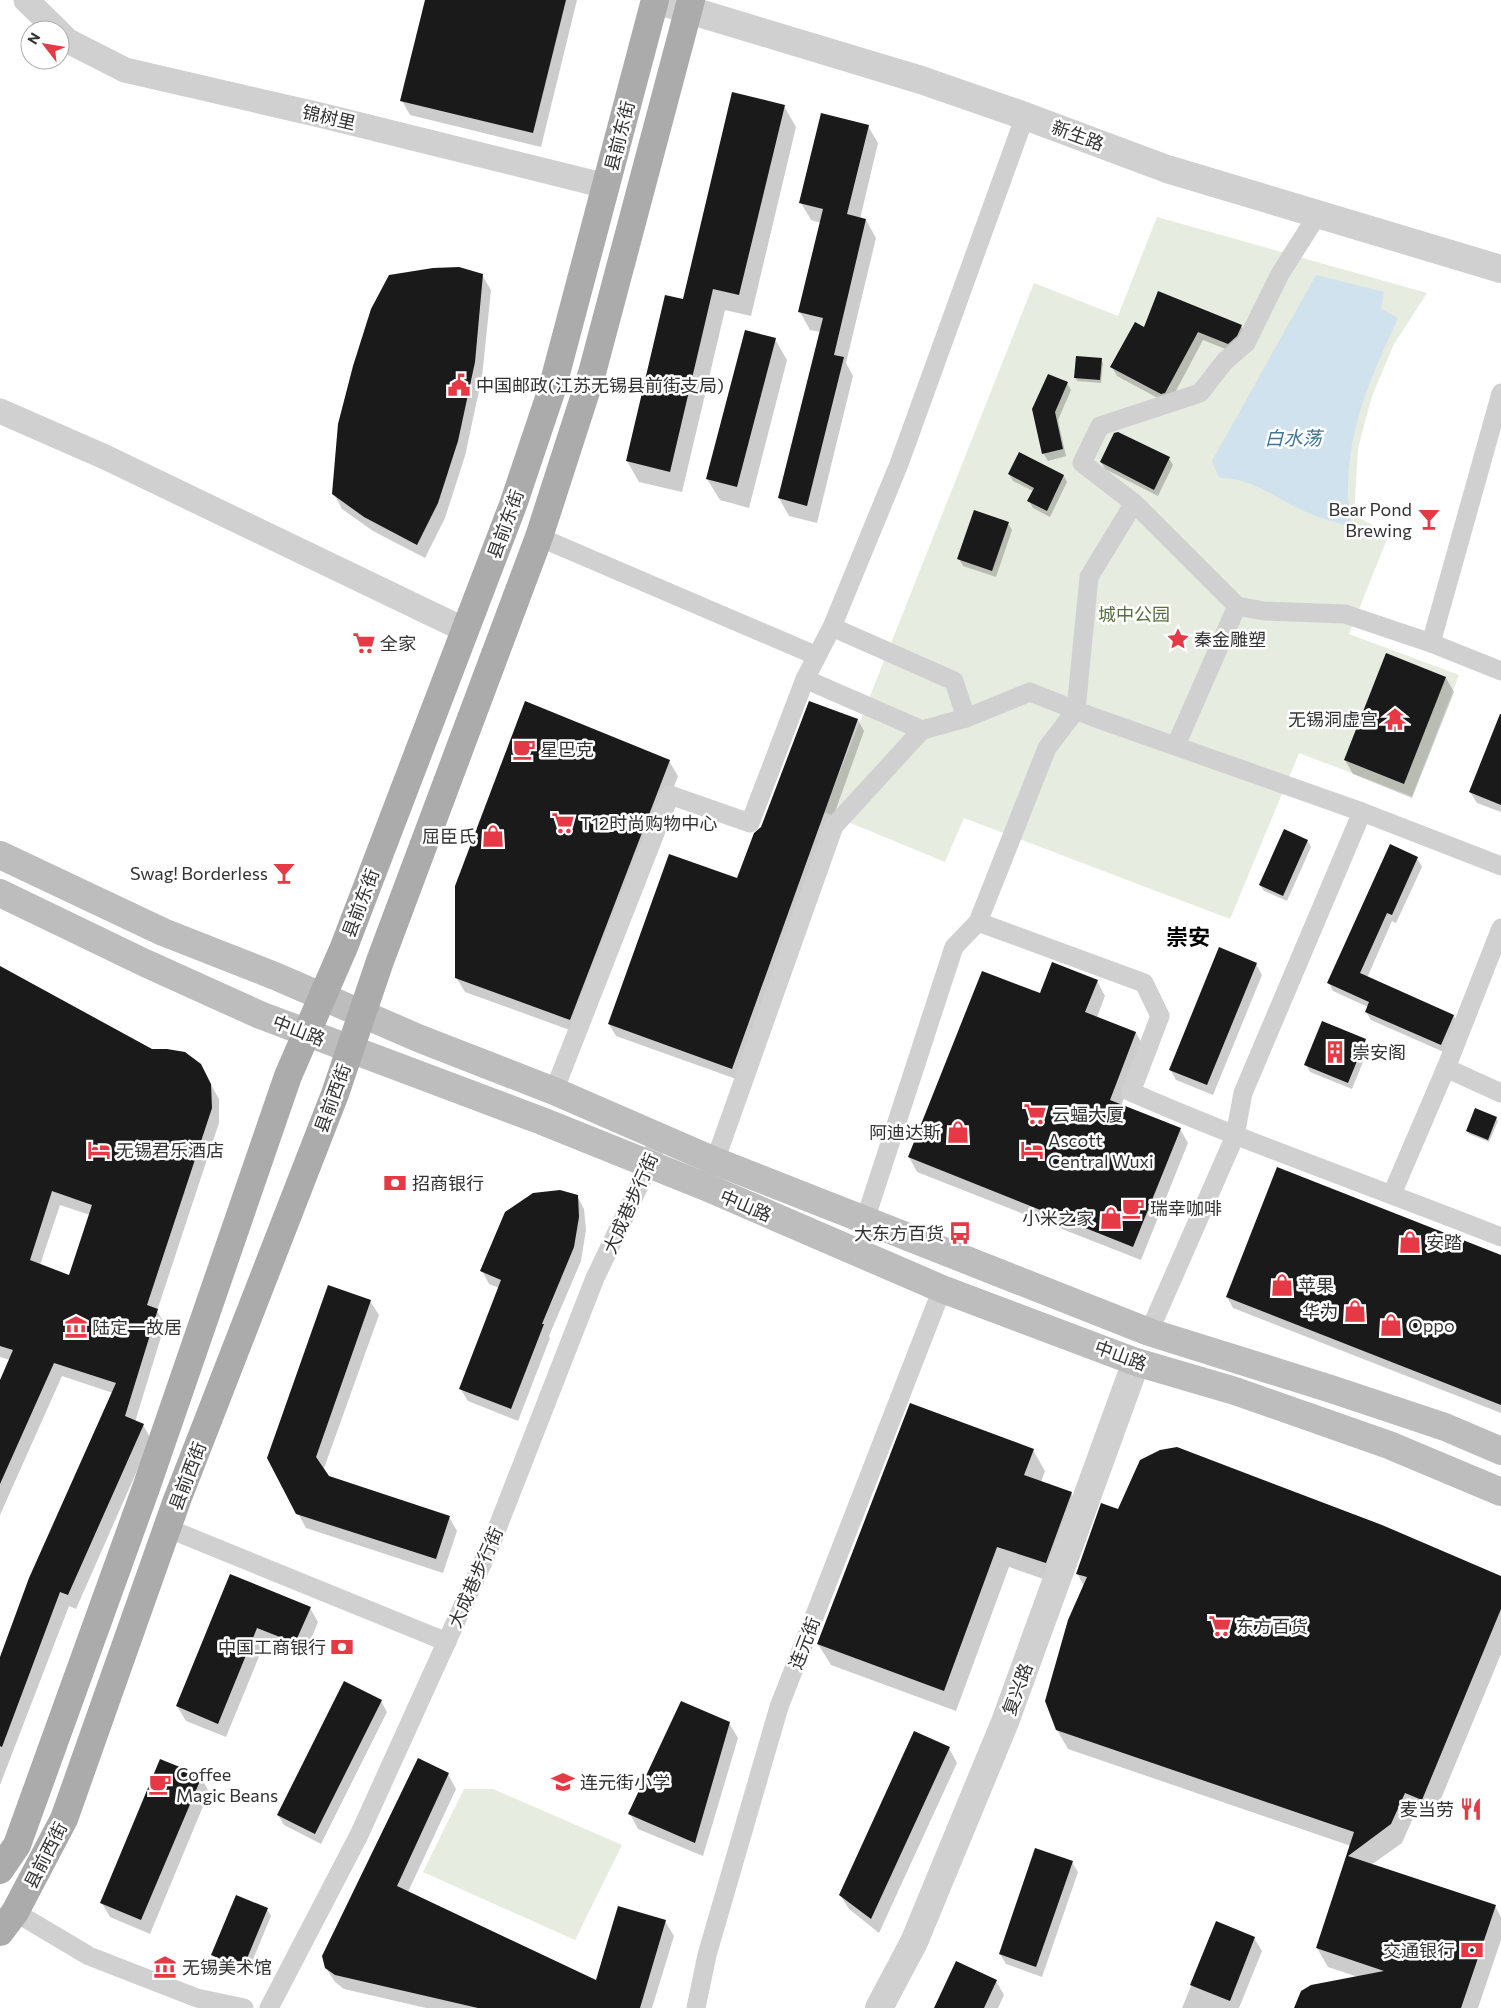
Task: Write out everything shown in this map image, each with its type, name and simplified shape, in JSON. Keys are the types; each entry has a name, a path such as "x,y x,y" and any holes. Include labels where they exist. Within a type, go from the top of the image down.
{"main road":[{"name":"县前东街","path":"307,1033 344,946 513,505 552,389 655,0"},
{"name":"县前东街","path":"362,1014 380,960 539,537 592,373 690,5"},
{"name":"中山路","path":"0,856 163,932 322,996 418,1038 554,1091 715,1161 1149,1332 1366,1400 1445,1427 1501,1451"},
{"name":"中山路","path":"0,893 260,1016 542,1120 706,1187 942,1289 1136,1362 1235,1391 1389,1445 1501,1492"},
{"name":"县前西街","path":"8,1922 64,1820 176,1500 335,1094 362,1014"},
{"name":"县前西街","path":"0,1870 17,1844 146,1488 288,1076 307,1033"}],"street":[{"name":"锦树里","path":"26,0 47,20"},
{"name":"新生路","path":"655,0 690,5 921,80 1168,169 1501,269"},
{"name":"锦树里","path":"70,42 125,70 324,116 606,186"},
{"path":"554,1091 670,795 750,823 805,679 832,627 898,464 1025,116"},
{"path":"1318,214 1280,274 1246,343 1225,361 1200,393 1100,426 1082,463 1134,503 1237,606 1264,611 1345,614 1501,671"},
{"path":"1431,644 1501,392"},
{"path":"0,411 105,457 465,630"},
{"path":"865,1220 954,947 978,922 1047,748 1076,710 1090,577 1134,503"},
{"path":"539,537 817,656"},
{"path":"1176,745 1237,606"},
{"path":"832,627 954,681 966,718"},
{"path":"805,679 922,730"},
{"path":"715,1161 834,826 922,730 966,718 1030,692 1362,812 1501,866"},
{"path":"1149,1332 1236,1136 1243,1093 1362,812"},
{"path":"978,922 1144,983 1160,1016 1131,1092 1236,1136 1501,1237"},
{"path":"1392,1194 1446,1068 1501,928"},
{"path":"1446,1068 1501,1093"},
{"name":"大成巷步行街","path":"270,2008 360,1836 491,1544 595,1278 649,1165 659,1136"},
{"name":"连元街","path":"696,2008 707,1955 779,1707 942,1289"},
{"name":"复兴路","path":"879,2008 914,1942 1005,1722 1136,1362"},
{"path":"167,1528 447,1642"},
{"path":"8,1922 88,1956 197,1998 244,2008"}],"green space":[{"name":"城中公园","path":"1157,217 1427,293 1394,344 1372,396 1358,448 1354,515 1389,534 1349,634 1459,675 1412,796 1299,753 1230,919 964,818 945,862 824,812 1034,283 1118,316"},
{"path":"464,1789 493,1789 622,1845 575,1940 423,1872"}],"water":[{"name":"白水荡","path":"1316,275 1384,292 1381,309 1398,318 1371,379 1353,441 1349,463 1348,490 1351,527 1309,513 1263,489 1242,481 1219,478 1212,461"}],"building":[{"path":"425,0 566,0 533,133 400,101"},
{"path":"732,92 785,105 739,295 713,289 670,472 626,461 665,295 683,299"},
{"path":"821,113 869,125 847,214 866,219 834,355 844,357 807,506 778,498 823,318 798,312 823,209 799,203"},
{"path":"459,267 483,274 475,362 458,441 438,503 417,545 364,517 332,494 338,424 353,366 371,309 389,275 433,268"},
{"path":"1158,291 1242,325 1237,336 1228,344 1198,332 1165,393 1161,394 1110,367 1135,322 1144,327"},
{"path":"745,330 776,338 737,487 706,479"},
{"path":"1076,356 1102,358 1100,380 1074,378"},
{"path":"1048,374 1068,382 1055,412 1063,449 1042,454 1032,409"},
{"path":"1118,432 1170,457 1154,490 1100,462 1114,433"},
{"path":"1019,452 1064,475 1047,511 1027,501 1034,488 1008,474"},
{"path":"974,510 1009,522 992,571 957,559"},
{"name":"无锡洞虚宫","path":"1386,653 1446,677 1404,784 1344,760"},
{"name":"T12时尚购物中心","path":"525,701 670,760 570,1020 455,978 455,886"},
{"path":"809,701 858,719 732,1069 608,1024 669,854 737,878 754,833 761,827"},
{"path":"1501,714 1501,805 1469,792"},
{"path":"1284,829 1308,840 1283,896 1259,885"},
{"path":"1390,844 1418,857 1392,915 1387,913 1360,973 1454,1015 1441,1045 1365,1012 1369,1002 1327,983"},
{"path":"1219,947 1257,963 1207,1085 1169,1070"},
{"name":"云蝠大厦","path":"1052,962 1098,980 1085,1012 1136,1032 1110,1100 1181,1128 1133,1247 908,1157 982,971 1040,993"},
{"path":"0,966 152,1049 185,1052 201,1064 211,1084 212,1108 147,1305 158,1309 125,1416 144,1424 68,1595 60,1592 2,1747 0,1746 0,1657 29,1578 116,1383 54,1363 0,1484 0,1380 13,1350 0,1346","holes":["52,1191 92,1205 69,1275 30,1260"]},
{"name":"崇安阁","path":"1322,1021 1366,1039 1348,1083 1304,1065"},
{"path":"1475,1108 1497,1117 1488,1140 1466,1131"},
{"path":"1277,1167 1501,1255 1501,1405 1226,1297"},
{"path":"560,1190 578,1195 579,1217 574,1247 542,1324 544,1324 511,1409 459,1389 501,1280 480,1271 505,1212 533,1193"},
{"path":"328,1285 371,1300 316,1457 329,1476 450,1516 436,1559 296,1514 267,1458"},
{"path":"910,1403 1034,1449 1024,1475 1072,1492 1046,1563 997,1547 944,1691 817,1644"},
{"path":"1177,1447 1382,1525 1501,1576 1501,1609 1422,1800 1405,1793 1391,1824 1348,1856 1496,1905 1461,2008 1294,2008 1301,1991 1311,1985 1384,1971 1316,1948 1354,1832 1056,1730 1045,1701 1068,1620 1087,1577 1076,1574 1101,1503 1118,1509 1140,1460 1160,1450"},
{"path":"230,1574 311,1607 295,1643 257,1628 218,1724 176,1706"},
{"path":"344,1681 382,1700 315,1834 277,1815"},
{"path":"681,1701 730,1722 695,1843 628,1814"},
{"path":"914,1731 950,1747 871,1919 839,1895"},
{"path":"418,1758 449,1773 397,1886 596,1980 618,1906 666,1920 640,2008 478,2008 335,1975 325,1968 322,1956"},
{"path":"160,1759 202,1776 141,1920 100,1903"},
{"path":"1035,1848 1073,1861 1036,1967 999,1954"},
{"path":"236,1895 268,1908 243,1968 211,1955"},
{"path":"1216,1921 1255,1937 1230,2001 1190,1985"},
{"path":"956,1961 997,1980 984,2008 934,2008"}],"place":[{"name":"中国邮政(江苏无锡县前街支局)","path":"459,385"},
{"name":"Bear Pond Brewing","path":"1429,519"},
{"name":"秦金雕塑","path":"1178,639"},
{"name":"全家","path":"364,643"},
{"name":"无锡洞虚宫","path":"1395,719"},
{"name":"星巴克","path":"524,749"},
{"name":"T12时尚购物中心","path":"563,823"},
{"name":"屈臣氏","path":"493,836"},
{"name":"Swag! Borderless","path":"284,873"},
{"name":"崇安阁","path":"1335,1052"},
{"name":"云蝠大厦","path":"1035,1114"},
{"name":"阿迪达斯","path":"958,1132"},
{"name":"无锡君乐酒店","path":"99,1150"},
{"name":"Ascott Central Wuxi","path":"1032,1150"},
{"name":"招商银行","path":"395,1183"},
{"name":"瑞幸咖啡","path":"1133,1208"},
{"name":"小米之家","path":"1111,1218"},
{"name":"大东方百货","path":"960,1233"},
{"name":"安踏","path":"1410,1242"},
{"name":"苹果","path":"1282,1285"},
{"name":"华为","path":"1355,1311"},
{"name":"Oppo","path":"1391,1325"},
{"name":"陆定一故居","path":"76,1327"},
{"name":"东方百货","path":"1220,1626"},
{"name":"中国工商银行","path":"342,1647"},
{"name":"连元街小学","path":"563,1782"},
{"name":"Coffee Magic Beans","path":"160,1784"},
{"name":"麦当劳","path":"1471,1809"},
{"name":"交通银行","path":"1472,1950"},
{"name":"无锡美术馆","path":"165,1967"}],"district":[{"name":"崇安","path":"1188,936"}]}
